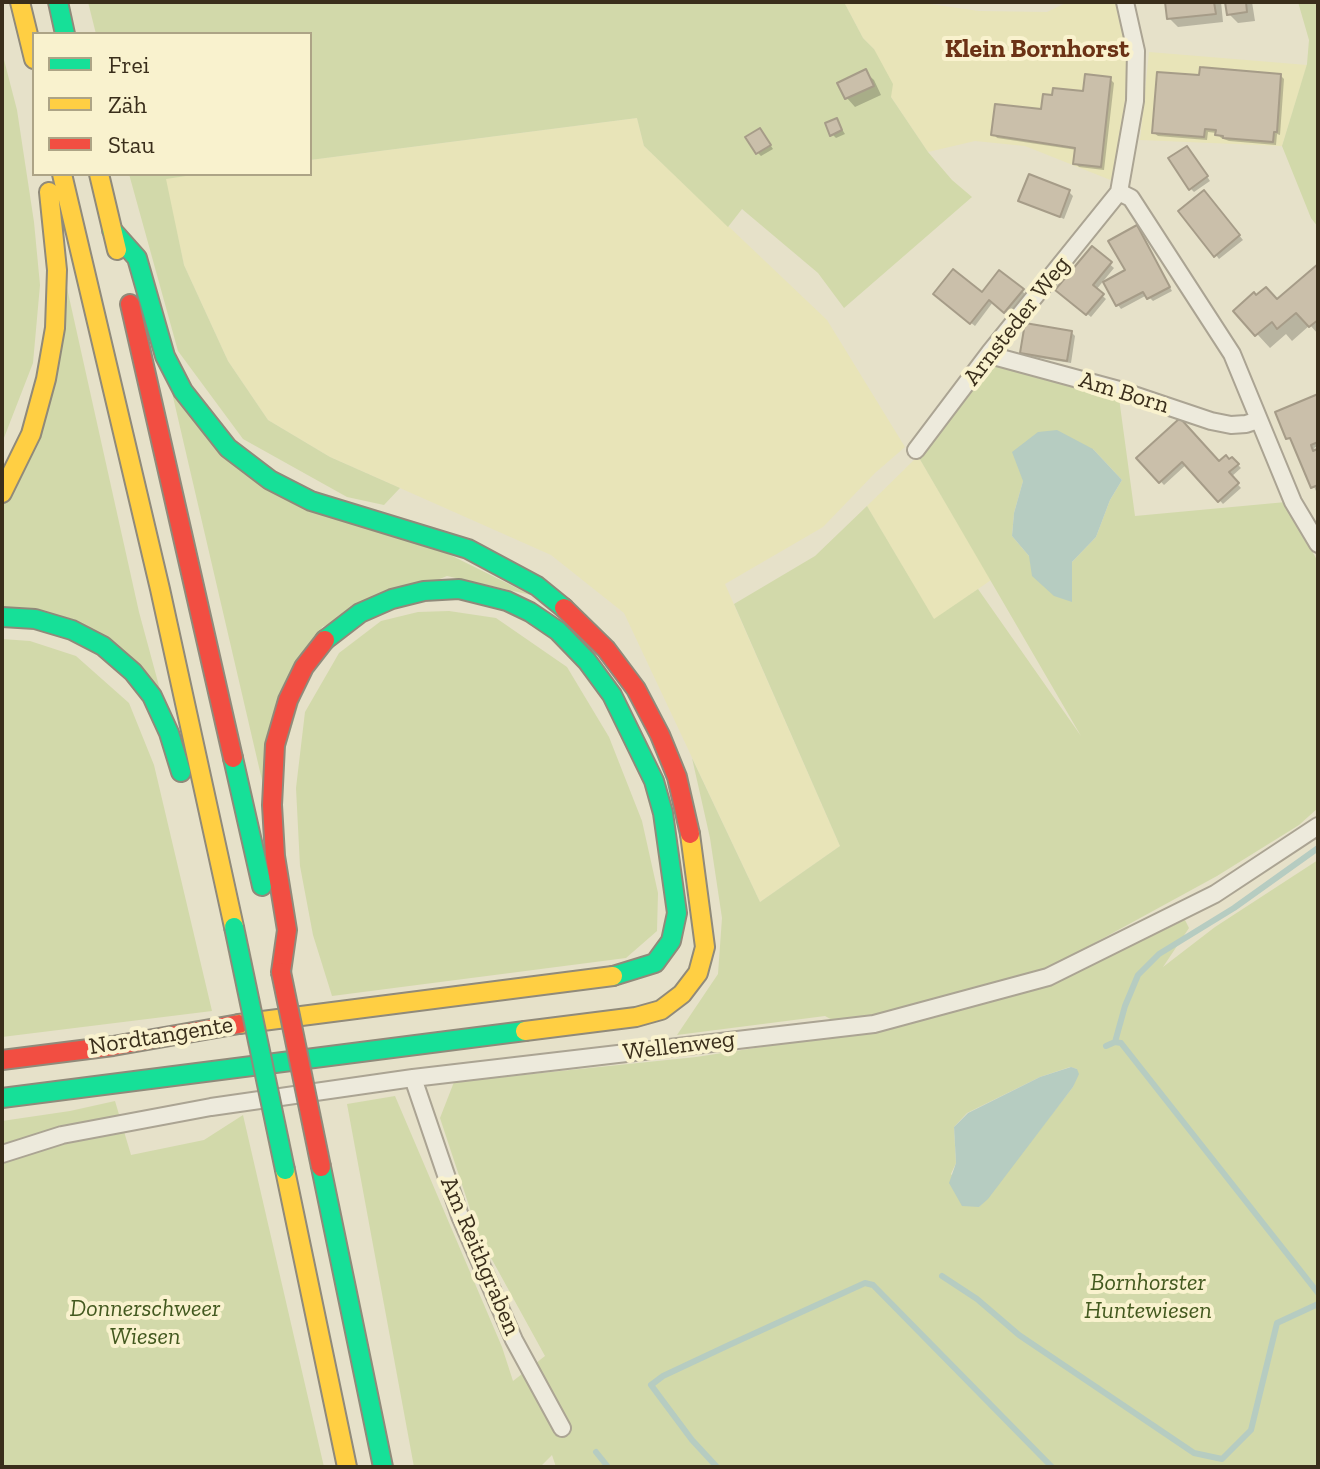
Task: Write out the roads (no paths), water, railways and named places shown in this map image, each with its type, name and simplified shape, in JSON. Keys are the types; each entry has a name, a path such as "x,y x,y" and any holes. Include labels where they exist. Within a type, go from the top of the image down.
{"highway":[{"path":"20,2 32,51"},
{"path":"58,2 65,32"},
{"path":"2,493 31,434 46,379 55,328 57,270 52,209 45,176"},
{"path":"62,176 160,589 347,1467"},
{"path":"99,176 278,921 281,972 383,1467"},
{"name":"Nordtangente","path":"2,1098 636,1017 661,1010 692,985 703,961 705,947 692,843 677,777 636,689 606,649 579,620 537,586 468,549 311,501 270,480 228,448 183,391 165,356 137,258 112,230"},
{"name":"Nordtangente","path":"4,1059 320,1013 624,975 647,968 661,957 675,933 677,913 663,813 640,748 612,695 587,661 558,631 530,612 485,594 459,589 424,591 392,599 360,613 327,637 298,678 275,745 272,805 278,921"},
{"path":"2,617 35,619 72,630 103,646 133,672 152,696 179,764 205,875 227,904"}],"street":[{"path":"1125,2 1136,51 1135,101 1119,192 1131,198 1226,345 1293,502 1318,544"},
{"name":"Arnsteder Weg","path":"916,450 990,352 1119,192"},
{"name":"Am Born","path":"990,352 997,357 1119,390 1211,421 1231,425 1258,420"},
{"name":"Wellenweg","path":"2,1154 62,1135 136,1120 413,1078 874,1024 1048,977 1215,894 1282,853 1318,826"},
{"name":"Am Reithgraben","path":"413,1078 460,1216 514,1340 562,1428"}],"waterway":[{"path":"1106,1046 1115,1042 1138,975 1159,954 1234,908 1318,848"},
{"path":"1115,1042 1121,1043 1318,1293"},
{"path":"942,1276 977,1299 1019,1335 1194,1453 1222,1459 1251,1430 1277,1323 1318,1304"},
{"path":"717,1467 692,1440 651,1385 663,1376 865,1283 873,1285 1052,1467"},
{"path":"596,1452 608,1467"}],"district":[{"name":"Klein Bornhorst","path":"1037,50"}],"park label":[{"name":"Bornhorster Huntewiesen","path":"1148,1297"},
{"name":"Donnerschweer Wiesen","path":"145,1323"}]}
